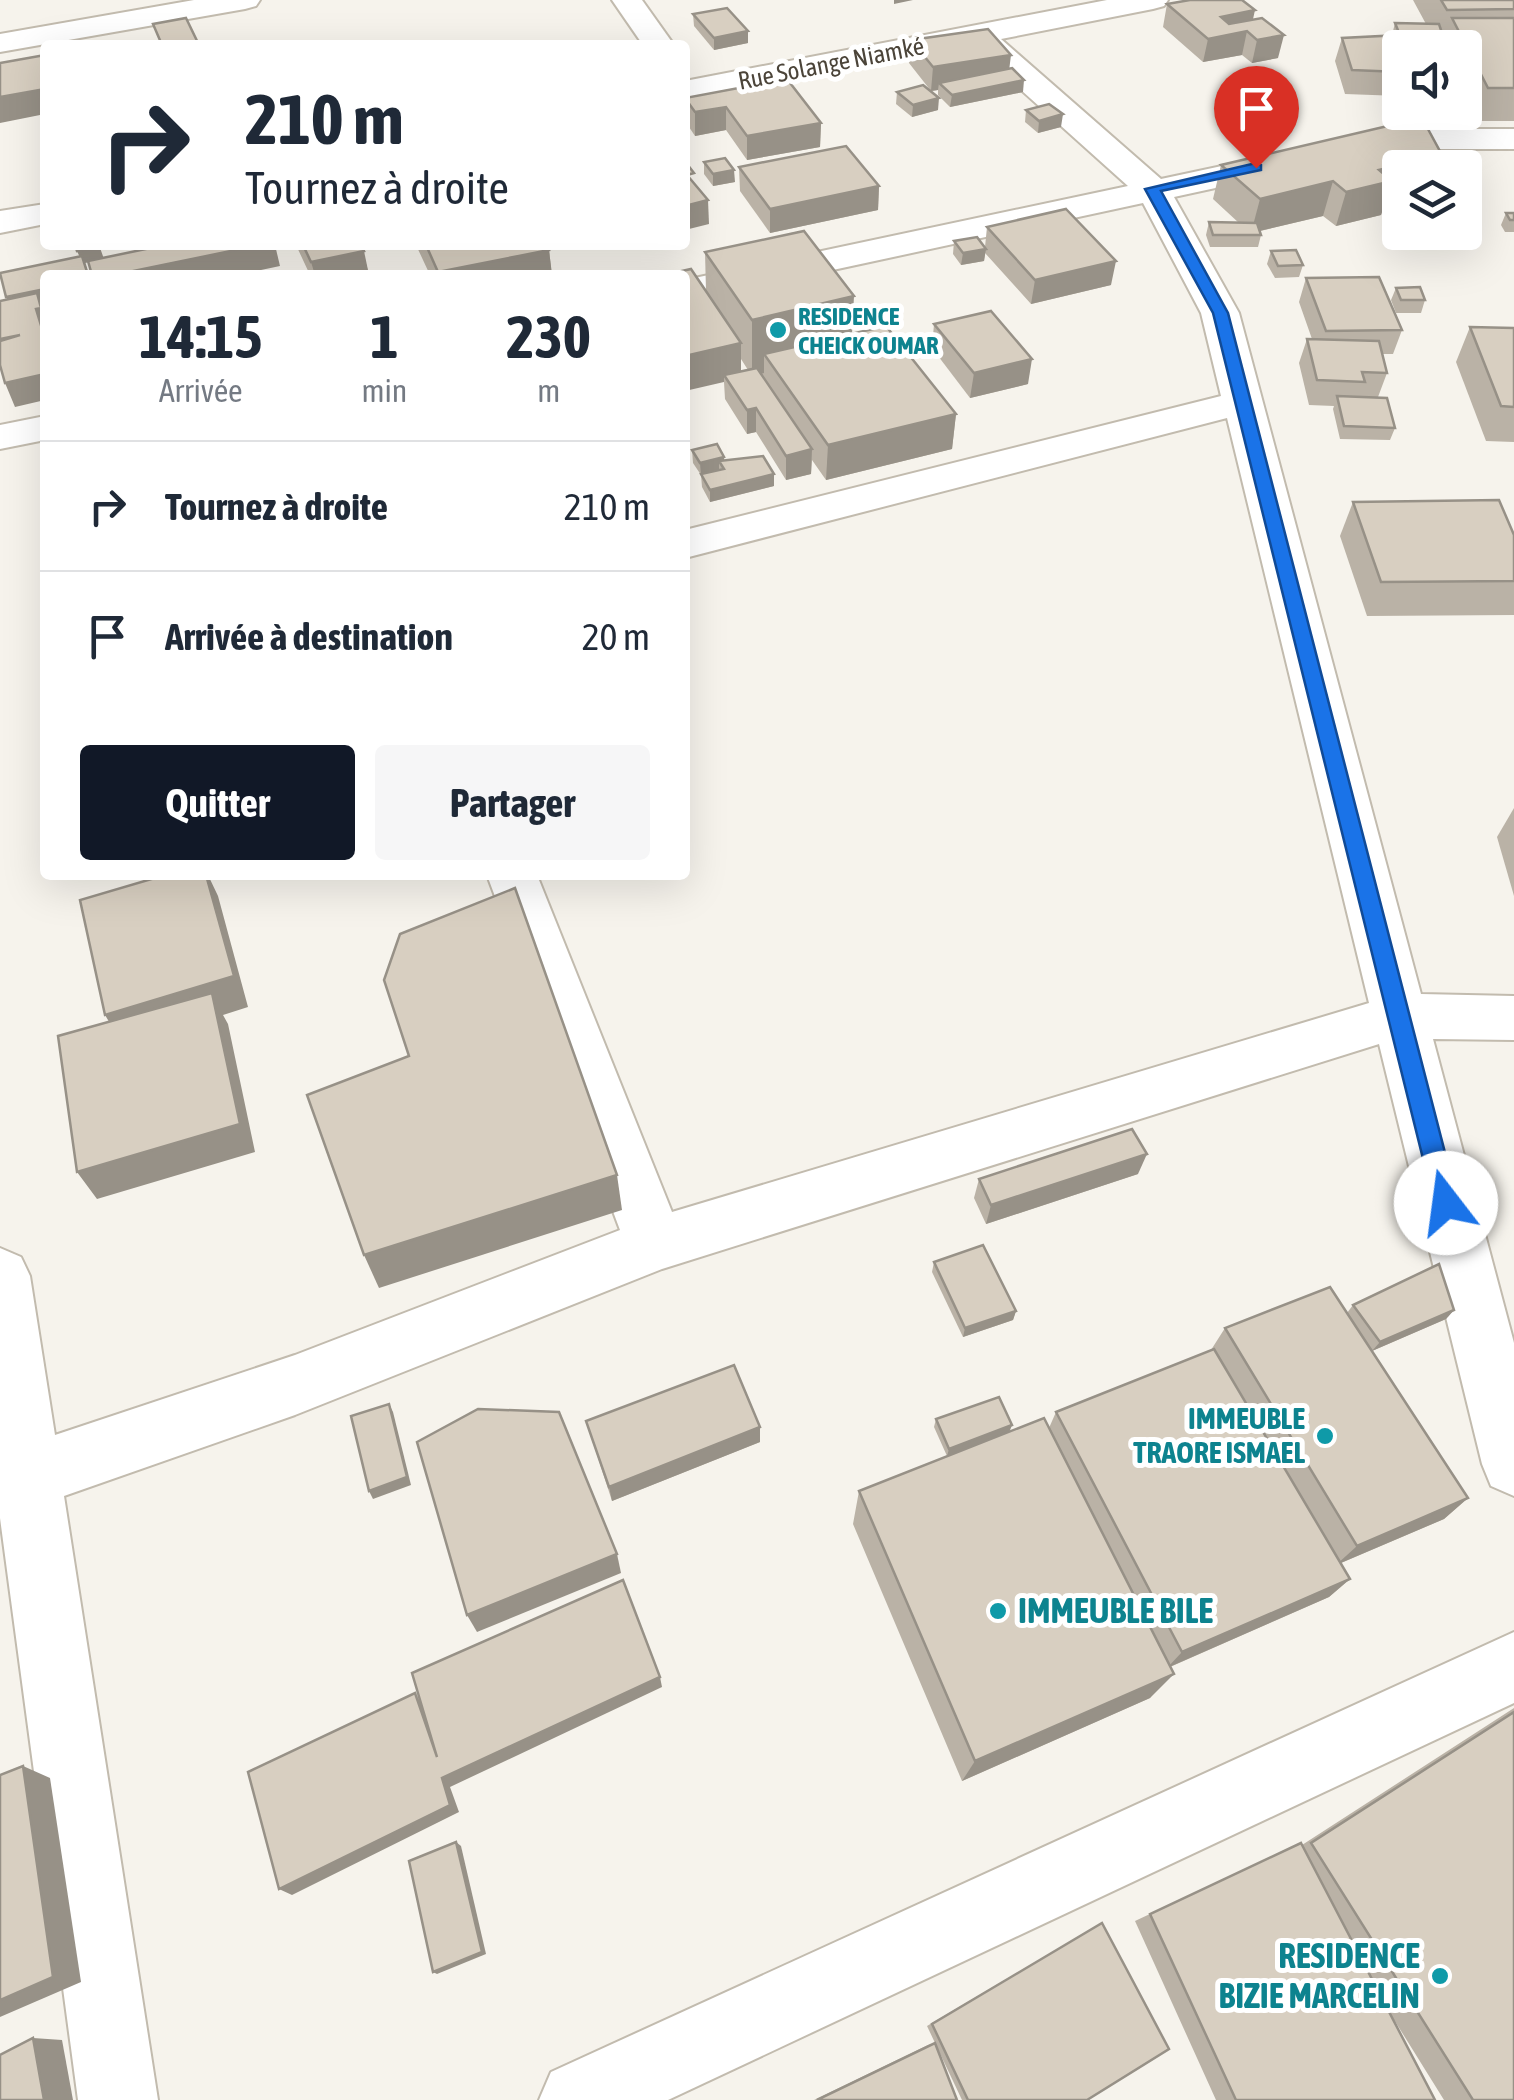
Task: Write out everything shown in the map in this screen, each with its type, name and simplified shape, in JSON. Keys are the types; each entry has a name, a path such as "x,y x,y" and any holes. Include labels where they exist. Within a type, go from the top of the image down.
{"street":[{"path":"0,43 245,0"},
{"path":"627,0 655,40"},
{"name":"Rue Solange Niamké","path":"690,86 1153,0"},
{"path":"978,34 1152,189 1220,313 1514,1464"},
{"path":"690,289 1395,139 1514,139"},
{"path":"0,222 40,215"},
{"path":"690,543 1244,402"},
{"path":"0,437 40,429"},
{"path":"514,880 656,1244"},
{"path":"13,1481 295,1385 656,1244 1398,1016 1514,1018"},
{"path":"0,1276 13,1481 118,2100"},
{"path":"578,2100 1514,1667"}],"building":[{"path":"1242,0 1255,10 1221,17 1229,24 1262,18 1284,35 1257,40 1247,31 1208,39 1167,4"},
{"path":"1441,0 1514,0 1514,9 1447,10"},
{"path":"727,8 748,31 714,38 693,14"},
{"path":"186,18 197,40 160,40 153,24"},
{"path":"1452,18 1514,18 1514,88 1488,88 1482,76 1482,30 1458,30"},
{"path":"1395,23 1439,24 1441,30 1398,30"},
{"path":"988,29 1011,55 933,67 911,40"},
{"path":"1382,36 1382,71 1352,70 1342,38"},
{"path":"40,56 40,90 0,97 0,63"},
{"path":"1012,68 1024,80 952,95 939,83"},
{"path":"787,79 821,123 747,136 726,107 695,112 690,97"},
{"path":"923,85 939,98 913,105 897,92"},
{"path":"1049,104 1063,114 1039,121 1026,110"},
{"path":"1382,127 1428,130 1439,150 1382,150 1382,183 1346,192 1333,181 1260,199 1221,165"},
{"path":"846,146 879,186 770,209 739,167"},
{"path":"725,158 734,170 713,174 704,162"},
{"path":"690,179 708,200 690,205"},
{"path":"1066,209 1116,261 1035,280 987,227"},
{"path":"1209,222 1257,223 1261,235 1213,235"},
{"path":"804,231 854,296 752,320 705,252"},
{"path":"977,237 986,249 963,253 954,241"},
{"path":"141,250 236,250 138,270 91,270 88,261"},
{"path":"305,250 364,251 311,262"},
{"path":"428,250 549,250 448,270 437,270"},
{"path":"1296,250 1303,265 1278,266 1271,251"},
{"path":"82,256 86,270 40,270 40,290 6,297 0,273"},
{"path":"691,269 741,343 690,355 690,270 686,270"},
{"path":"1379,277 1402,330 1326,331 1306,278"},
{"path":"1420,287 1425,300 1401,300 1396,288"},
{"path":"37,293 40,375 5,383 0,341 20,335 0,339 0,301"},
{"path":"991,311 1032,359 974,373 934,324"},
{"path":"886,326 956,414 828,445 764,354"},
{"path":"1470,327 1514,328 1514,407 1501,406"},
{"path":"1307,339 1379,341 1387,373 1362,372 1365,382 1317,380"},
{"path":"757,368 812,449 786,456 756,408 747,410 724,375"},
{"path":"1337,396 1387,398 1395,428 1344,426"},
{"path":"717,444 724,457 700,463 692,450"},
{"path":"763,456 774,474 710,490 701,474 724,469 719,461"},
{"path":"1499,500 1514,535 1514,581 1381,582 1353,502"},
{"path":"148,880 207,880 234,976 105,1015 80,900"},
{"path":"515,888 617,1175 364,1255 307,1095 409,1056 384,980 400,934"},
{"path":"212,993 240,1124 77,1172 58,1036"},
{"path":"1132,1129 1147,1154 991,1205 979,1179"},
{"path":"983,1245 1016,1311 965,1328 934,1262"},
{"path":"1439,1264 1454,1310 1380,1342 1353,1305"},
{"name":"IMMEUBLE TRAORE ISMAEL","path":"1330,1287 1468,1498 1357,1546 1225,1328"},
{"path":"1214,1349 1350,1579 1182,1652 1056,1412"},
{"path":"734,1365 760,1427 609,1487 586,1421"},
{"path":"999,1397 1012,1425 949,1449 936,1419"},
{"path":"389,1404 407,1477 369,1491 351,1416"},
{"path":"478,1409 559,1412 617,1554 467,1615 417,1442"},
{"name":"IMMEUBLE BILE","path":"1044,1418 1174,1674 975,1761 859,1491"},
{"path":"623,1580 660,1677 442,1778 450,1805 279,1889 248,1772 415,1693 437,1757 412,1673"},
{"name":"RESIDENCE BIZIE MARCELIN","path":"1514,1712 1514,2100 1473,2100 1311,1843"},
{"path":"23,1766 53,1977 0,2000 0,1775"},
{"path":"456,1842 482,1952 433,1972 409,1861"},
{"path":"1301,1843 1435,2100 1236,2100 1150,1914"},
{"path":"1102,1923 1169,2049 1087,2100 968,2100 932,2024"},
{"path":"33,2038 44,2100 0,2100 0,2055"},
{"path":"935,2043 957,2100 817,2100"}],"place":[{"name":"RESIDENCE CHEICK OUMAR","path":"778,330"},
{"name":"IMMEUBLE TRAORE ISMAEL","path":"1325,1436"},
{"name":"IMMEUBLE BILE","path":"998,1611"},
{"name":"RESIDENCE BIZIE MARCELIN","path":"1440,1976"}],"route":[{"path":"1256,168 1152,189 1220,313 1446,1203"}]}
